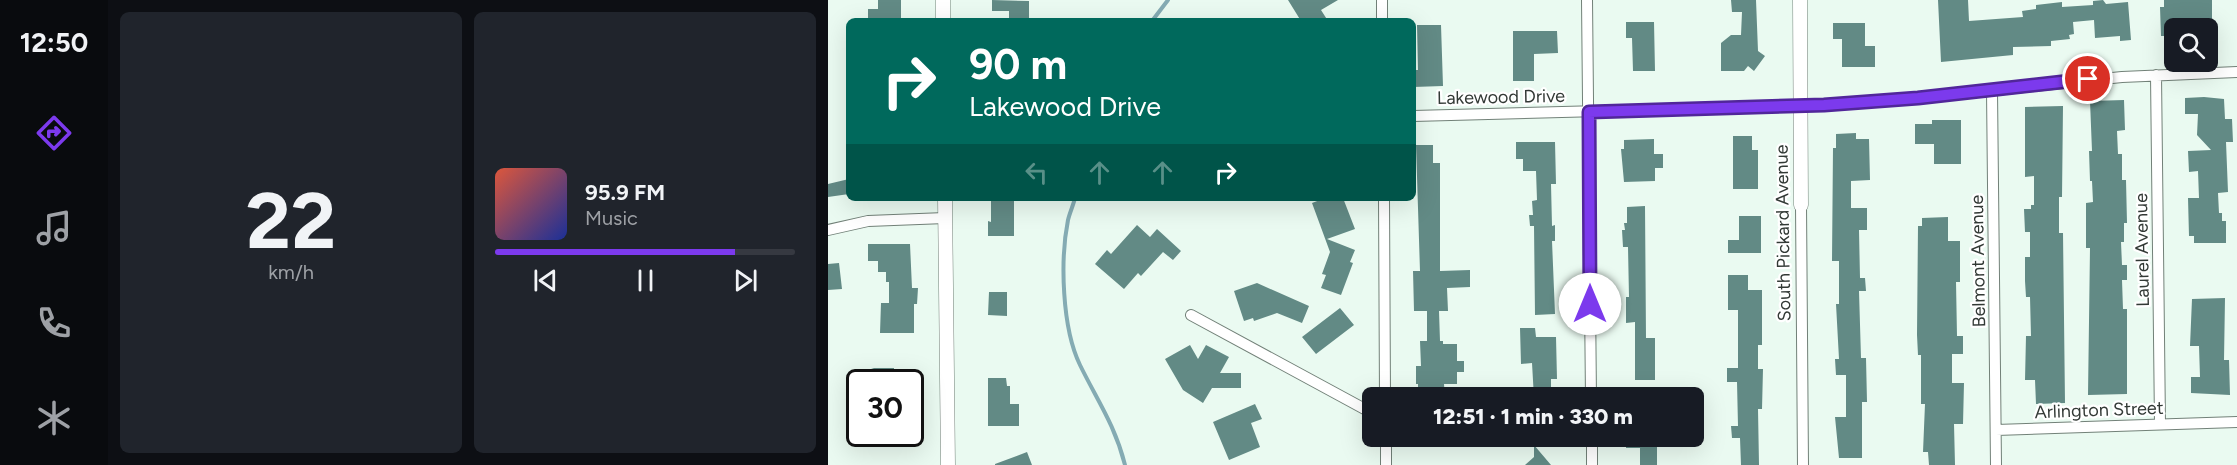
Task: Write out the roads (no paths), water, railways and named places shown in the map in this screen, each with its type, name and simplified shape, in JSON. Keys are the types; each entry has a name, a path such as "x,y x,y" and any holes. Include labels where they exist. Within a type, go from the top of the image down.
{"street":[{"path":"943,0 943,18"},
{"path":"1382,0 1382,18"},
{"path":"1587,0 1591,387"},
{"name":"South Pickard Avenue","path":"1800,0 1803,465"},
{"name":"Lakewood Drive","path":"1416,116 1800,105 1992,91 2072,81 2237,72"},
{"name":"Laurel Avenue","path":"2156,75 2160,424"},
{"name":"Belmont Avenue","path":"1992,91 1996,430"},
{"path":"945,201 948,465"},
{"path":"1383,201 1385,387"},
{"path":"828,230 868,221 945,218"},
{"path":"1191,315 1362,408"},
{"name":"Arlington Street","path":"1996,430 2237,422"},
{"path":"1995,465 1996,430"},
{"path":"1386,447 1386,465"},
{"path":"1592,447 1592,465"}],"waterway":[{"path":"1154,18 1168,0"},
{"path":"1074,201 1068,220 1064,254 1064,294 1069,332 1080,365 1111,425 1125,465"}]}
